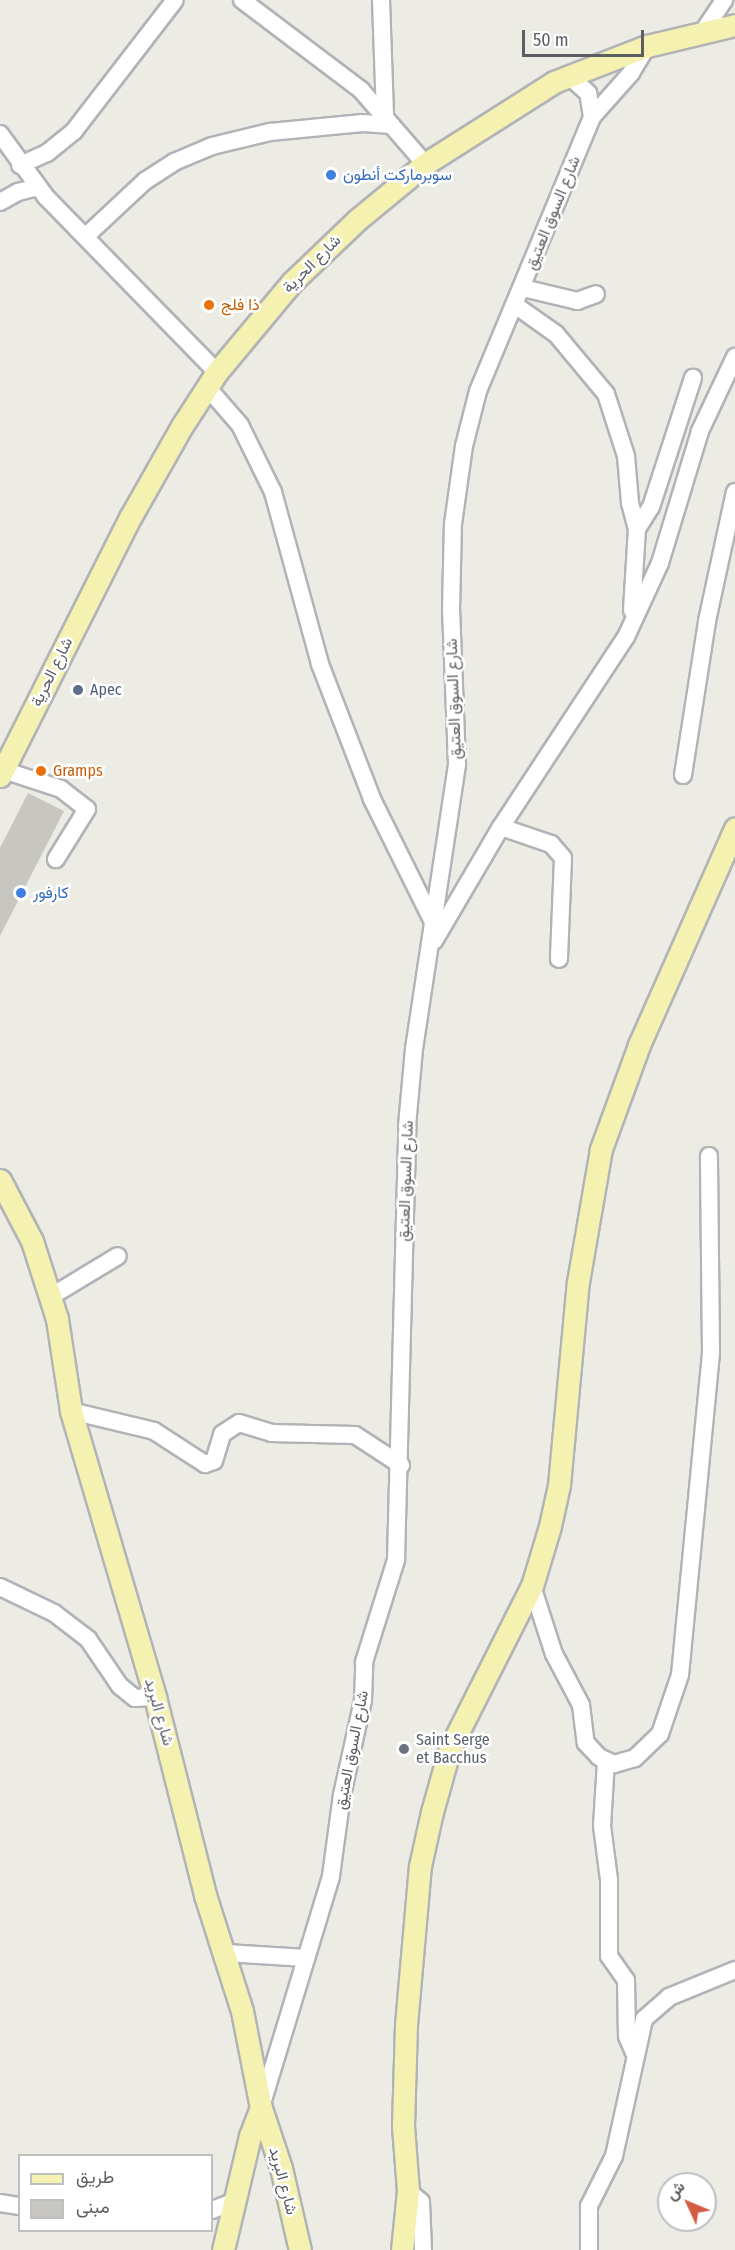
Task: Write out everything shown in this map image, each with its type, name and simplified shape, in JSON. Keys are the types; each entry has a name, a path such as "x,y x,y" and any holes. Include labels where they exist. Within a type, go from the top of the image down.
{"main road":[{"name":"شارع الحرية","path":"2,773 131,516 212,380 327,247 425,164 511,107 568,75 647,46 704,30 735,25"},
{"path":"402,2250 408,2191 403,2126 405,2058 420,1866 450,1748 532,1586 559,1485 578,1282 602,1149 639,1045 735,828"},
{"name":"شارع البريد","path":"0,1180 32,1240 50,1297 71,1411 155,1697 205,1895 226,1953 242,2011 261,2108 281,2168 300,2250"},
{"name":"شارع السوق العتيق","path":"222,2250 250,2136 261,2108"}],"street":[{"path":"21,165 47,153 74,131 175,0"},
{"path":"242,0 354,84 425,164"},
{"path":"381,0 388,121"},
{"path":"704,30 724,0"},
{"name":"شارع السوق العتيق","path":"261,2108 331,1876 342,1796 363,1701 364,1662 396,1560 407,1126 414,1049 457,764 451,610 458,478 478,391 524,288 592,117 631,73 647,46"},
{"path":"568,75 588,93 592,117"},
{"path":"86,236 145,181 174,162 212,146 270,132 388,121"},
{"path":"0,134 38,187 86,236 212,380 240,424 273,492 320,664 372,799 434,922"},
{"path":"0,202 38,187"},
{"path":"524,288 577,302 596,294"},
{"path":"515,305 556,334 606,394 626,456 630,503 637,529 635,590 626,637"},
{"path":"429,949 501,827 626,637 660,563 700,431 735,357"},
{"path":"637,529 651,507 693,378"},
{"path":"683,775 707,621 735,492"},
{"path":"2,773 61,789 87,809 56,859"},
{"path":"501,827 551,844 563,858 559,959"},
{"path":"532,1586 554,1654 582,1705 586,1743 606,1761 619,1765 635,1758 660,1734 680,1675 711,1353 709,1156"},
{"path":"50,1297 118,1256"},
{"path":"71,1411 154,1431 206,1464 214,1461 222,1434 239,1423 271,1433 355,1435 400,1465"},
{"path":"0,1587 54,1613 88,1639 120,1686 135,1698 155,1697"},
{"path":"606,1761 602,1826 609,1880 609,1956 626,1980 627,2036 635,2055"},
{"path":"226,1953 306,1958"},
{"path":"589,2250 589,2206 614,2156 644,2019 651,2009 669,1997 735,1970"},
{"path":"408,2191 421,2202 423,2250"},
{"path":"213,2210 233,2202"},
{"path":"0,2203 18,2206"}],"building":[{"path":"28,793 64,811 0,936 0,848"}],"place":[{"name":"سوبرماركت أنطون","path":"331,175"},
{"name":"ذا فلج","path":"209,305"},
{"name":"Apec","path":"78,690"},
{"name":"Gramps","path":"41,771"},
{"name":"كارفور","path":"21,893"},
{"name":"Saint Serge et Bacchus","path":"404,1749"}]}
